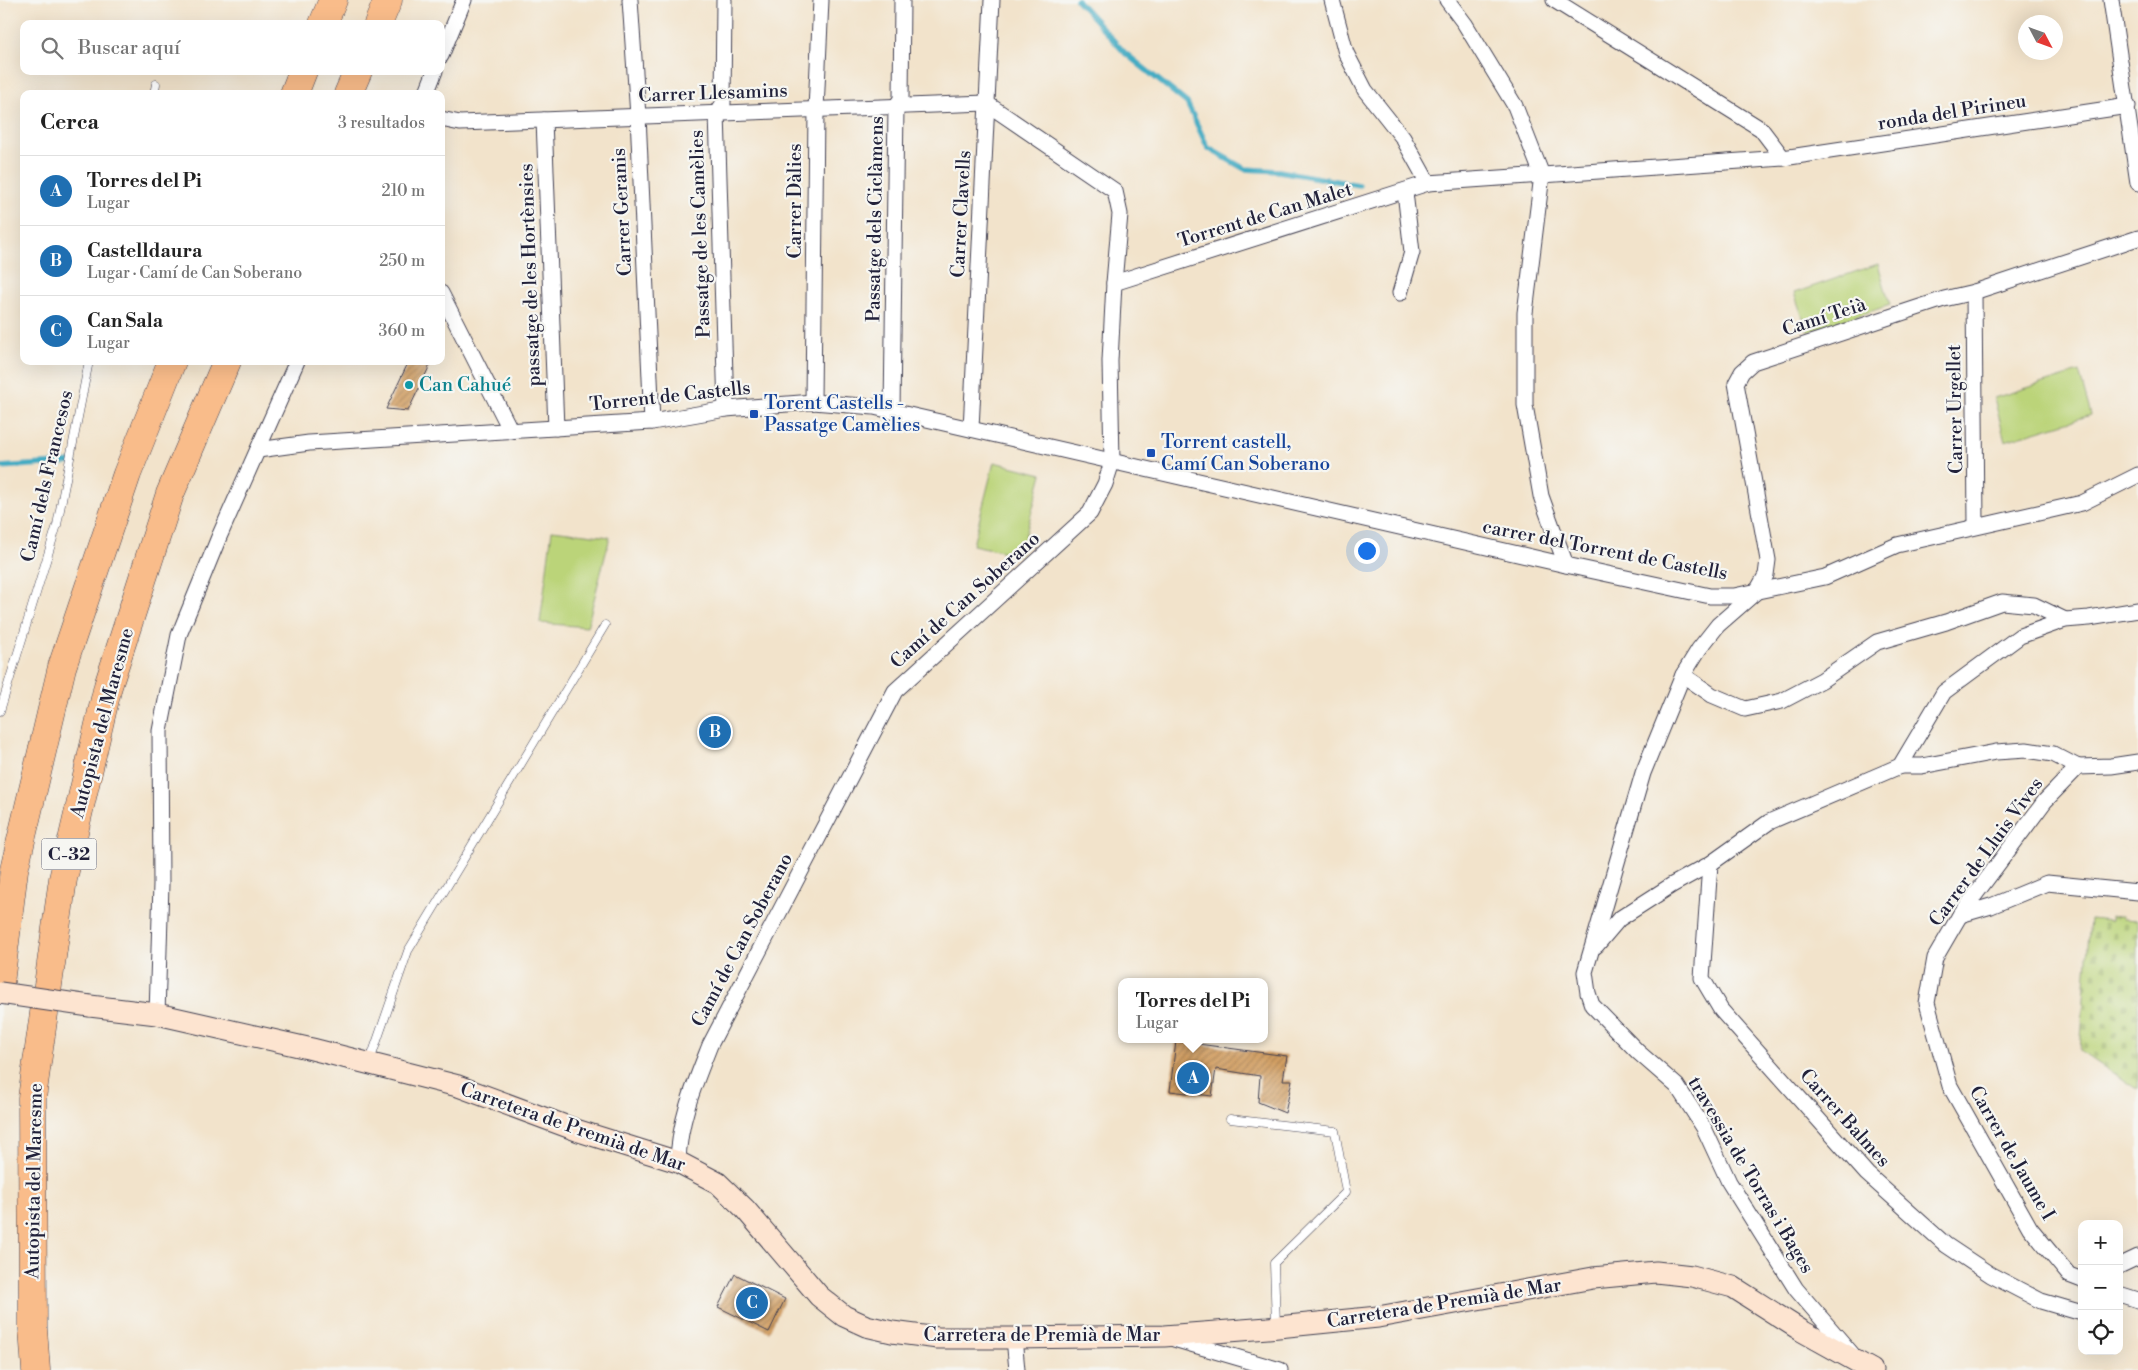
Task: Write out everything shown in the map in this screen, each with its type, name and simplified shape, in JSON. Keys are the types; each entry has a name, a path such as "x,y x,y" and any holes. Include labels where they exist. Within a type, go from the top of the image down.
{"highway":[{"path":"325,20 333,0"},
{"path":"380,20 388,0"},
{"path":"296,90 301,75"},
{"path":"350,90 356,75"},
{"name":"C-32","path":"0,983 14,870 62,666 127,474 170,365"},
{"name":"Autopista del Maresme","path":"36,1370 32,1329 32,1098 63,879 108,686 170,494 225,365"}],"street":[{"path":"445,46 464,0"},
{"name":"Carrer Geranis","path":"630,0 638,116 652,422"},
{"name":"Passatge de les Camèlies","path":"724,0 723,104 716,113 726,409"},
{"name":"Carrer Dàlies","path":"813,402 816,110 822,0"},
{"name":"Passatge dels Ciclàmens","path":"892,411 896,106 901,99 902,0"},
{"name":"Carrer Clavells","path":"971,429 992,0"},
{"path":"1332,0 1346,53 1365,90 1403,138 1428,184"},
{"path":"1448,0 1465,24 1515,106 1542,175 1525,313 1525,405 1541,496 1566,565"},
{"path":"1554,0 1761,129 1783,158"},
{"path":"2110,0 2128,106 2138,183"},
{"path":"428,90 433,75"},
{"name":"Carrer Llesamins","path":"445,120 460,124 986,103"},
{"name":"Camí de Can Soberano","path":"678,1162 679,1140 690,1094 710,1045 895,691 1090,513 1105,484 1112,462 1110,361 1120,214 1115,191 986,103"},
{"name":"ronda del Pirineu","path":"1428,184 1783,158 2128,106"},
{"name":"passatge de les Hortènsies","path":"544,120 556,428"},
{"name":"Torrent de Can Malet","path":"1114,283 1428,184"},
{"path":"1400,293 1412,252 1405,192"},
{"name":"Camí Teià","path":"1757,591 1766,575 1768,560 1736,383 1742,372 1753,362 1944,298 1974,292 2138,238"},
{"name":"Carrer Urgellet","path":"1974,292 1976,526"},
{"path":"445,301 511,431"},
{"path":"157,1014 161,884 160,731 178,635 295,365"},
{"name":"Torrent de Castells","path":"258,450 309,443 652,422 726,409 813,402 874,407 1112,462"},
{"name":"carrer del Torrent de Castells","path":"1112,462 1710,596 1734,596 1825,577 1897,545 2082,503 2138,475"},
{"name":"travessia de Torras i Bages","path":"1757,591 1718,625 1699,649 1683,675 1643,773 1585,972 1588,993 1592,1004 1638,1052 1677,1086 1704,1128 1729,1182 1796,1290 1866,1366"},
{"path":"1683,675 1712,695 1745,709 1782,702 1822,680 1877,642 1946,622 2002,602 2034,605 2065,620"},
{"path":"1593,949 1619,919 1672,884 1710,864 1770,822 1900,766 1944,692 2020,636 2065,620 2138,610"},
{"name":"Carrer de Lluis Vives","path":"1900,766 1922,766 1996,752 2026,750 2053,754 2078,767 2045,801 1960,915 1935,958 1927,1003 1950,1086"},
{"path":"2078,767 2111,766 2138,762"},
{"name":"Carrer Balmes","path":"1710,864 1702,978 1720,1010 1867,1174 1946,1246 1991,1275 2041,1301 2078,1312"},
{"path":"1960,915 1991,906 2047,882 2138,892"},
{"name":"Carretera de Premià de Mar","path":"0,993 157,1014 369,1063 458,1086 579,1130 678,1162 718,1183 745,1209 819,1296 844,1316 866,1326 892,1332 929,1337 1164,1336 1378,1317 1593,1278 1656,1272 1692,1276 1733,1287 1802,1331 1866,1366"},
{"name":"Carrer de Jaume I","path":"1950,1086 2030,1228 2069,1275 2078,1278"},
{"path":"2121,1265 2138,1257"},
{"path":"2123,1297 2138,1300"},
{"path":"1164,1336 1280,1370"},
{"path":"1014,1338 1017,1370"}],"lane":[{"path":"155,90 156,84"},
{"name":"Camí dels Francesos","path":"0,711 57,525 87,365"},
{"path":"369,1063 408,951 605,625"},
{"path":"1230,1119 1335,1131 1346,1192 1274,1263 1276,1327"}],"green space":[{"path":"1878,264 1890,305 1808,332 1794,293"},
{"path":"2079,372 2091,415 2005,441 1994,398"},
{"path":"994,462 1042,474 1020,555 973,545"},
{"path":"552,530 610,537 587,627 540,623"},
{"path":"2122,916 2123,919 2138,920 2138,1090 2080,1051 2090,919 2111,921 2111,917"}],"building":[{"name":"Can Cahué","path":"407,365 430,365 408,411 386,409"},
{"path":"1176,1043 1191,1043 1287,1056 1283,1080 1292,1080 1285,1113 1258,1102 1260,1076 1216,1069 1212,1096 1170,1091"},
{"path":"735,1274 785,1299 769,1332 718,1307"}],"waterway":[{"path":"1077,0 1125,53 1187,103 1208,148 1245,169 1279,171 1359,185"},
{"name":"Torrent de Castells","path":"0,467 74,462"}],"place":[{"name":"Can Cahué","path":"409,385"},
{"name":"Torent Castells - Passatge Camèlies","path":"754,414"},
{"name":"Torrent castell, Camí Can Soberano","path":"1151,453"},
{"name":"Castelldaura","path":"715,732"},
{"name":"Torres del Pi","path":"1193,1078"},
{"name":"Can Sala","path":"752,1303"}]}
